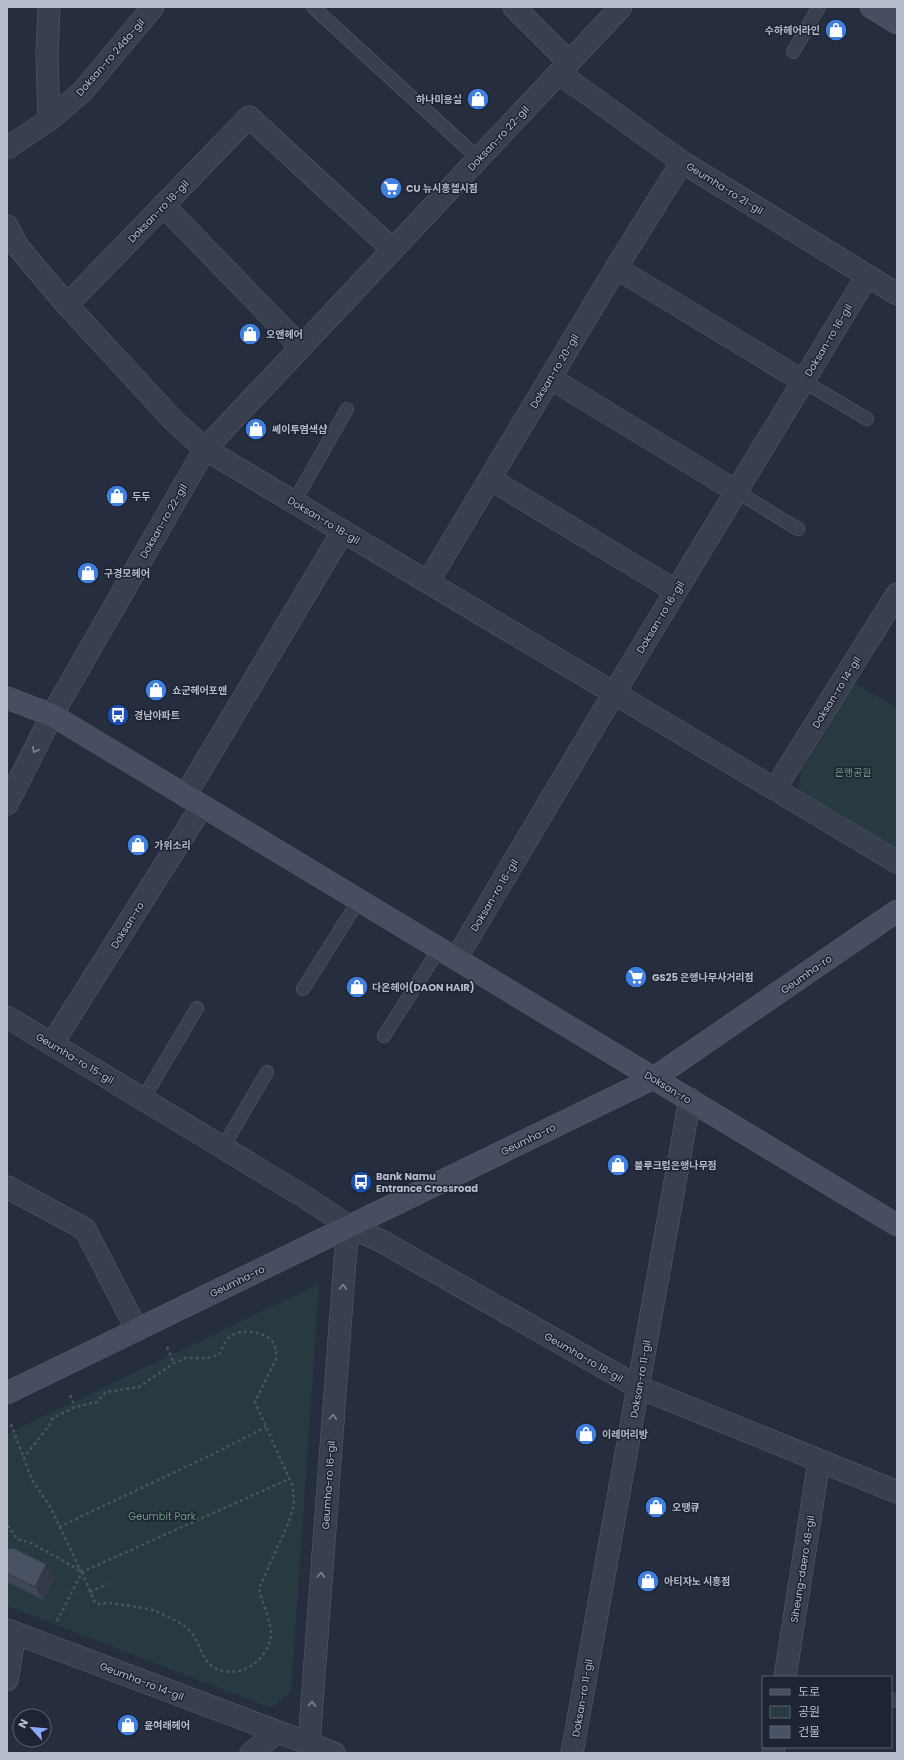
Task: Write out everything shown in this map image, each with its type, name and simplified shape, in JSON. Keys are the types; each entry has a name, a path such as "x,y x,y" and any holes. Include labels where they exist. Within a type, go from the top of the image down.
{"main road":[{"path":"871,7 897,23"},
{"name":"Doksan-ro","path":"7,698 52,716 897,1225"},
{"name":"Geumha-ro","path":"9,1388 137,1330 654,1078 897,911"}],"street":[{"path":"49,7 47,54 49,120"},
{"name":"Doksan-ro 24da-gil","path":"7,148 49,120 82,92 153,7"},
{"path":"514,7 564,68"},
{"name":"Doksan-ro 22-gil","path":"7,804 52,716 204,449 621,7"},
{"name":"Geumha-ro 21-gil","path":"564,68 682,162 897,294"},
{"name":"Doksan-ro 18-gil","path":"67,305 249,117 392,250"},
{"name":"Doksan-ro 20-gil","path":"428,582 616,268 682,162"},
{"path":"163,205 301,347"},
{"name":"Doksan-ro 18-gil","path":"7,226 18,247 67,305 172,420 204,449 614,693"},
{"path":"616,268 803,381"},
{"name":"Doksan-ro 16-gil","path":"448,954 614,693 867,276"},
{"path":"550,378 736,491"},
{"path":"490,479 676,591"},
{"path":"194,801 343,531"},
{"name":"Doksan-ro 14-gil","path":"775,789 897,594"},
{"path":"614,693 897,862"},
{"name":"Doksan-ro","path":"52,1044 194,801"},
{"name":"Geumha-ro 15-gil","path":"7,1017 223,1147 349,1226"},
{"name":"Doksan-ro 11-gil","path":"572,1753 690,1099"},
{"path":"7,1187 85,1229 137,1330"},
{"name":"Geumha-ro 18-gil","path":"349,1226 383,1242 638,1388 897,1492"},
{"name":"Geumha-ro 16-gil","path":"309,1743 345,1260 349,1226"},
{"name":"Siheung-daero 48-gil","path":"785,1676 820,1461"},
{"path":"7,1680 11,1631"},
{"name":"Geumha-ro 14-gil","path":"11,1631 331,1752"},
{"path":"251,1753 278,1732"}],"lane":[{"path":"313,7 479,159"},
{"path":"793,52 819,7"},
{"path":"803,381 867,419"},
{"path":"294,502 347,409"},
{"path":"736,491 798,529"},
{"path":"303,989 359,900"},
{"path":"384,1036 448,954"},
{"path":"144,1099 197,1008"},
{"path":"223,1147 267,1072"}],"path":[{"path":"11,1424 32,1480 51,1508 59,1528 82,1572 95,1603 101,1605 112,1604 153,1610 183,1626 193,1635 206,1660 213,1667 236,1672 247,1669 260,1660 269,1645 272,1631 259,1588 260,1583 288,1524 294,1505 293,1487 255,1402 276,1359 276,1352 272,1341 266,1336 255,1333 240,1332 230,1336 219,1355 207,1358 186,1358 174,1363 139,1387 106,1392 97,1402 75,1407 53,1418 49,1426 24,1457"},
{"path":"167,1347 174,1363"},
{"path":"70,1395 75,1407"},
{"path":"59,1528 206,1458 266,1427"},
{"path":"54,1626 82,1572 289,1478"},
{"path":"7,1519 17,1539 31,1543 82,1572"},
{"path":"90,1592 107,1584"}],"green space":[{"name":"은행공원","path":"854,683 897,708 897,851 798,790 801,771"},
{"name":"Geumbit Park","path":"319,1284 291,1692 271,1708 7,1606 7,1434"}],"building":[{"path":"13,1548 46,1564 35,1587 7,1573 7,1550"}],"place":[{"name":"수하헤어라인","path":"836,30"},
{"name":"하나미용실","path":"478,99"},
{"name":"CU 뉴시흥첼시점","path":"391,188"},
{"name":"오앤헤어","path":"250,334"},
{"name":"쎄이투염색샵","path":"256,429"},
{"name":"두두","path":"117,496"},
{"name":"구경모헤어","path":"88,573"},
{"name":"쇼군헤어포맨","path":"156,690"},
{"name":"경남아파트","path":"118,715"},
{"name":"가위소리","path":"138,845"},
{"name":"GS25 은행나무사거리점","path":"636,977"},
{"name":"다온헤어(DAON HAIR)","path":"357,987"},
{"name":"블루크럽은행나무점","path":"618,1165"},
{"name":"Bank Namu Entrance Crossroad","path":"361,1182"},
{"name":"이레머리방","path":"586,1434"},
{"name":"오땡큐","path":"656,1507"},
{"name":"아티자노 시흥점","path":"648,1581"},
{"name":"윤여래헤어","path":"128,1725"}]}
